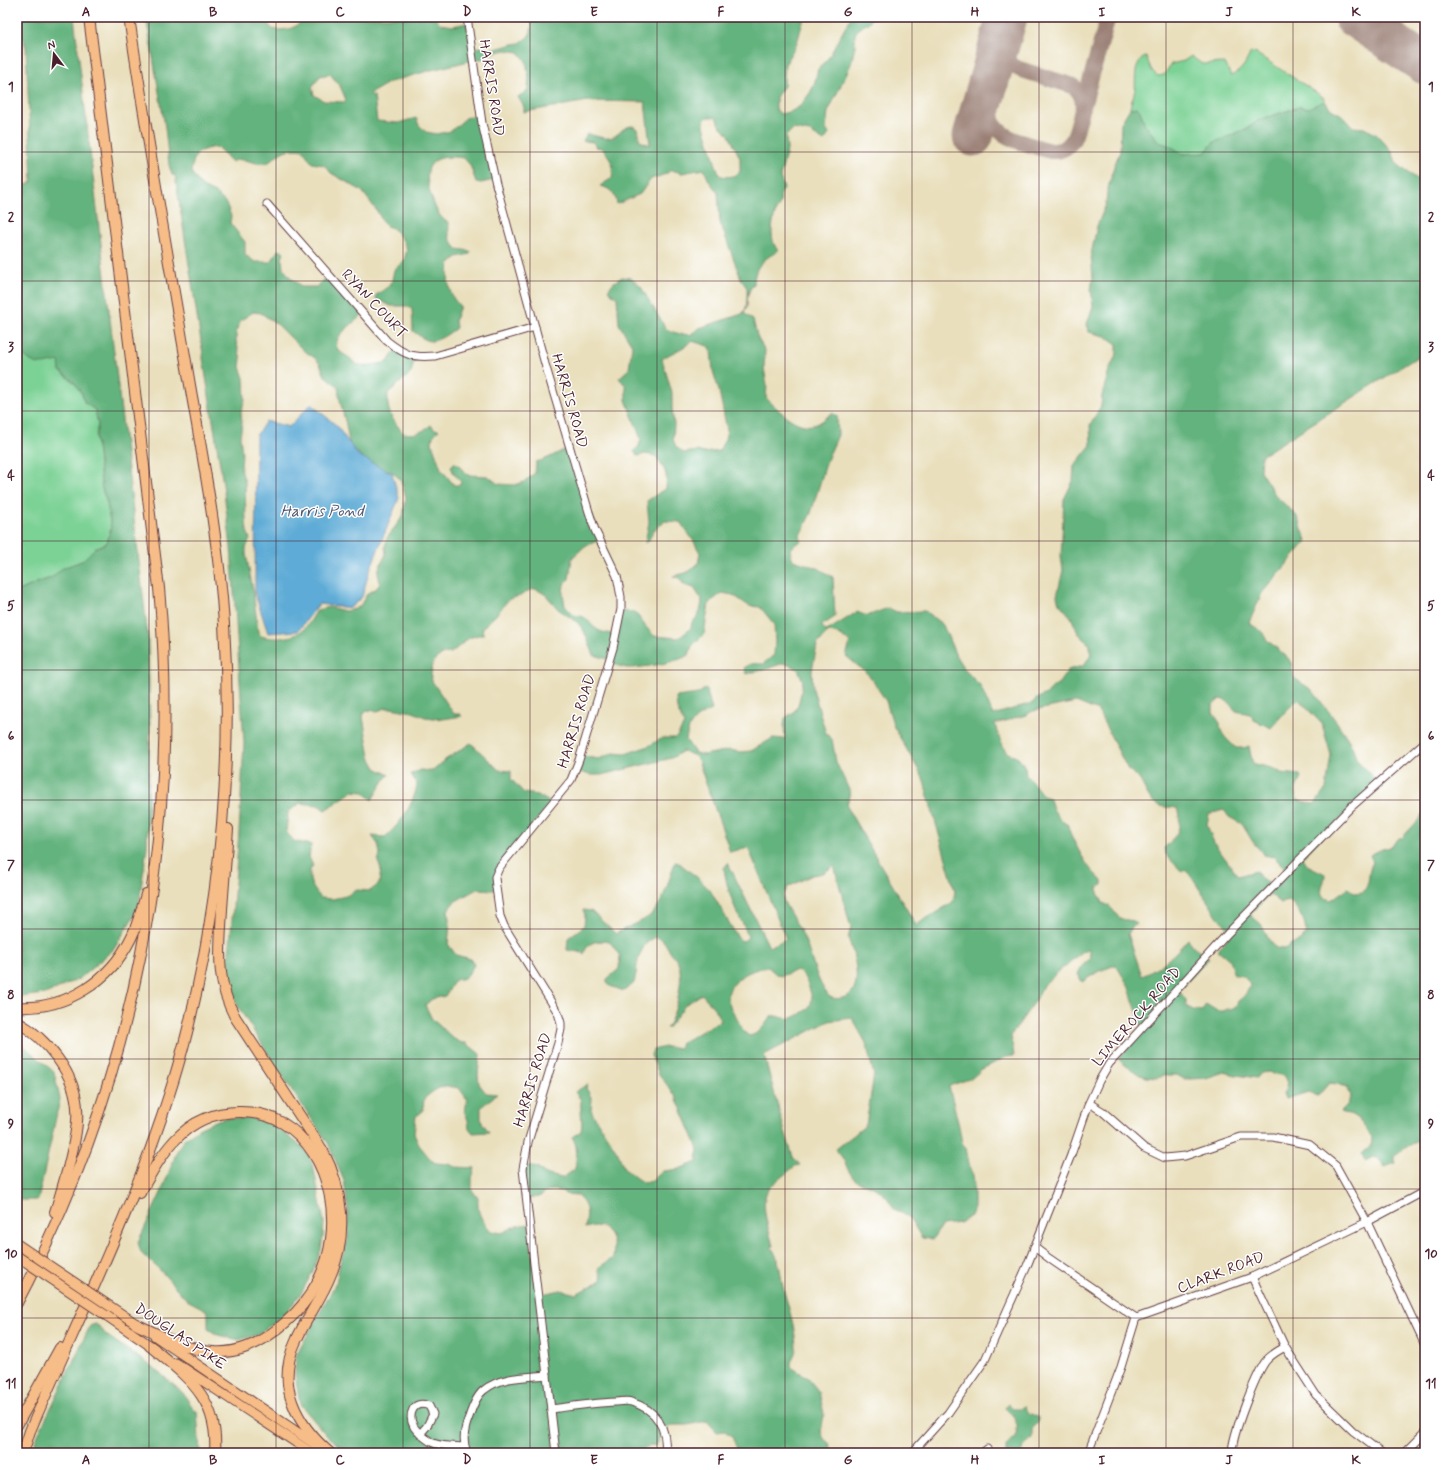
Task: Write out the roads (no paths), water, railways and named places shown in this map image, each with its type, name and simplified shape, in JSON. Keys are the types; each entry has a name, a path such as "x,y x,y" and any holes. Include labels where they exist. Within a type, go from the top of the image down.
{"highway":[{"path":"17,1303 40,1258 75,1180 98,1117 128,1017 151,900 161,811 165,744 165,677 162,617 89,17"},
{"path":"129,17 142,103 215,532 224,628 230,781 219,957 220,971 223,987 235,1017 324,1151 334,1175 340,1199 341,1232 334,1265 325,1287 294,1343 288,1370 289,1391 296,1412 307,1431 329,1453"},
{"path":"23,1453 30,1431 129,1206 151,1149 172,1085 190,1021 204,955 215,889 224,800 227,733"},
{"path":"17,1007 36,1006 62,1001 87,989 107,972 124,952 135,929 157,855"},
{"path":"17,1022 43,1041 60,1062 71,1083 77,1106 78,1122 74,1145 57,1207 40,1258"},
{"path":"104,1262 162,1155 186,1130 206,1118 227,1112 258,1113 274,1118 288,1126 300,1136 319,1162 327,1185 331,1206 332,1227 329,1247 323,1270 317,1283 289,1320 272,1333 252,1344 237,1350 216,1353 188,1348 136,1324"},
{"path":"17,1425 96,1281"},
{"path":"150,1346 186,1376 204,1397 214,1425 216,1438 215,1453"}],"main road":[{"name":"DOUGLAS PIKE","path":"17,1244 329,1453"},
{"name":"DOUGLAS PIKE","path":"17,1256 312,1453"}],"street":[{"name":"HARRIS ROAD","path":"467,17 482,124 507,226 545,364 589,512 595,530 617,576 621,597 621,609 613,648 574,774 561,793 499,868 495,877 500,916 504,926 554,1005 561,1023 558,1043 528,1142 524,1169 556,1453"},
{"name":"RYAN COURT","path":"267,204 387,341 402,352 411,356 435,356 535,327"},
{"name":"LIMEROCK ROAD","path":"912,1453 948,1413 985,1360 1005,1317 1034,1247 1071,1155 1089,1103 1109,1064 1228,933 1351,807 1425,742"},
{"path":"1089,1103 1102,1111 1144,1148 1165,1158 1184,1156 1241,1137 1273,1137 1310,1145 1336,1166 1367,1222 1425,1345"},
{"name":"CLARK ROAD","path":"1136,1318 1252,1277 1367,1222 1425,1191"},
{"path":"1034,1247 1136,1318 1121,1367 1088,1453"},
{"path":"1252,1277 1285,1347 1316,1395 1353,1431 1382,1453"},
{"path":"1232,1453 1234,1440 1248,1398 1260,1370 1272,1355 1285,1347"},
{"path":"420,1434 432,1442 466,1450 464,1436 466,1424 470,1413 481,1393 485,1389 508,1379 547,1375"},
{"path":"551,1409 598,1403 630,1401 651,1412 663,1427 666,1442 664,1453"},
{"path":"1405,1453 1425,1433"}],"water":[{"name":"Harris Pond","path":"311,404 336,425 358,455 392,473 399,498 369,572 362,597 350,608 319,604 298,631 268,633 255,594 256,436 266,421 289,427"}]}
